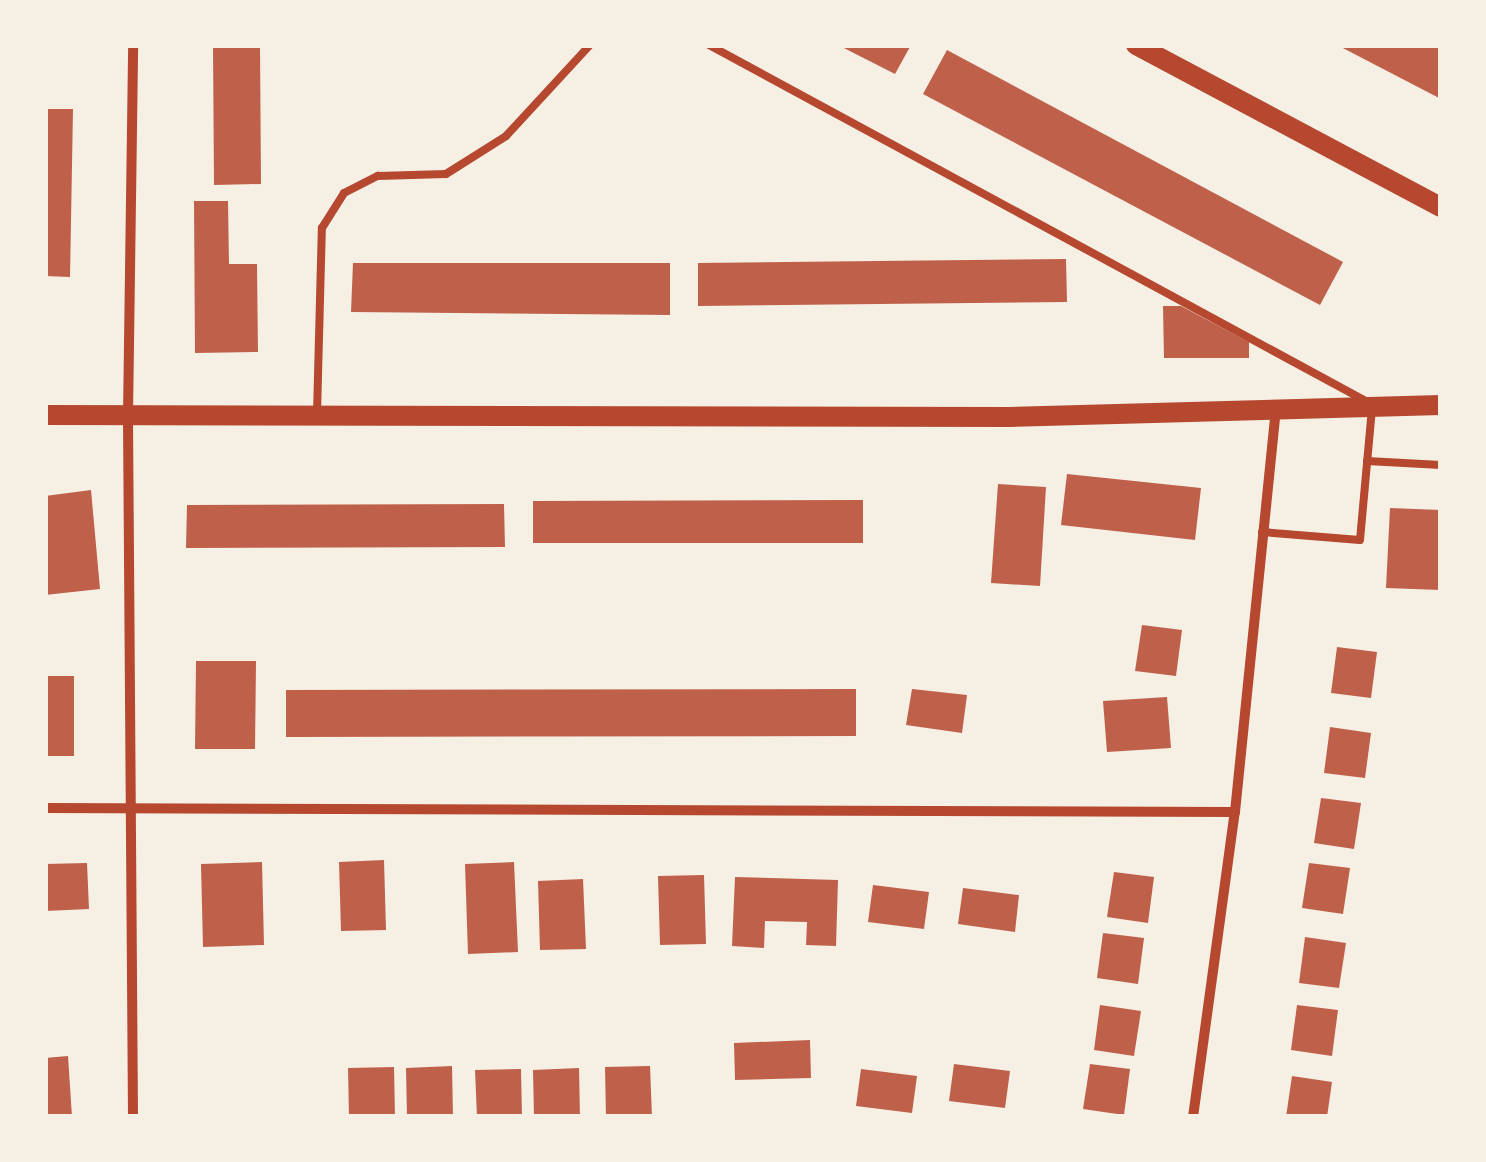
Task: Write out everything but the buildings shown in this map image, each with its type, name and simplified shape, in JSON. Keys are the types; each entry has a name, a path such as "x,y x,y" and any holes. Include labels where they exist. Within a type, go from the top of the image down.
{"main road":[{"path":"1136,45 1441,206"},
{"path":"45,416 1009,416 1276,406 1441,405"}],"street":[{"path":"133,1117 128,415 134,45"},
{"path":"1192,1117 1234,812 1276,406"},
{"path":"45,808 1234,812"}],"lane":[{"path":"316,414 322,228 344,193 378,176 446,174 506,136 590,45"},
{"path":"709,45 1373,405 1360,540 1262,532"},
{"path":"1367,461 1441,465"}]}
